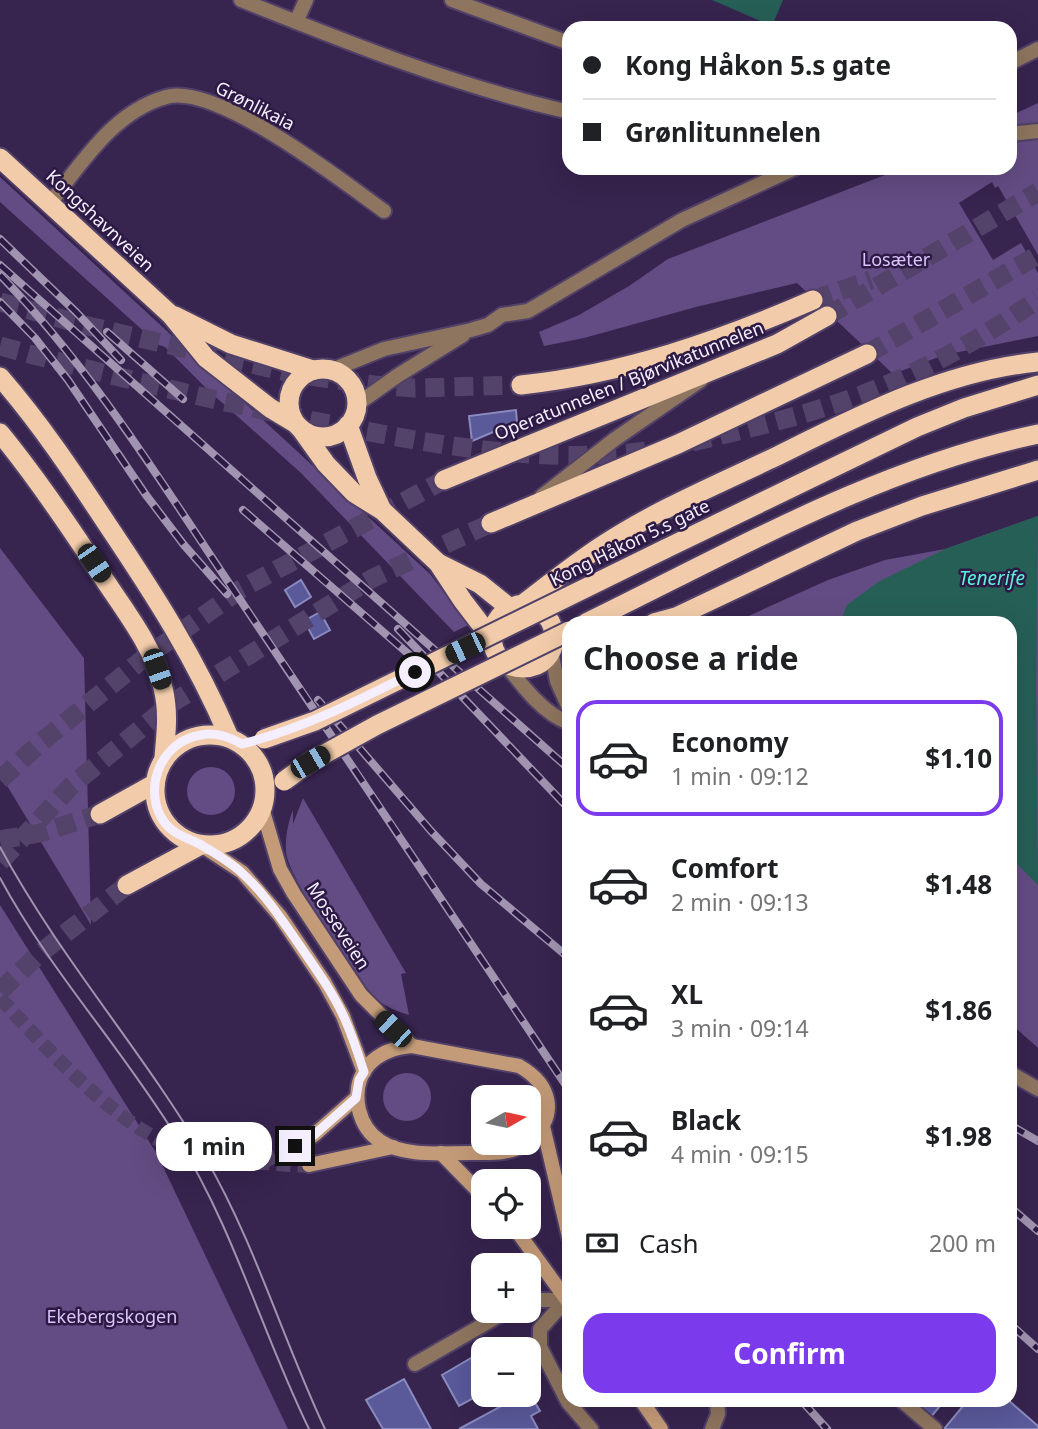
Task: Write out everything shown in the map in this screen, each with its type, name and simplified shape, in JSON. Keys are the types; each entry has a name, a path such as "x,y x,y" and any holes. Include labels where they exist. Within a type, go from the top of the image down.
{"highway":[{"name":"Kongshavnveien","path":"0,158 171,314 195,346 216,366 298,426 326,464 354,493 383,511 438,563 492,639"},
{"name":"Operatunnelen / Bjørvikatunnelen","path":"522,385 561,380 657,359 762,323 813,300"},
{"name":"Kongshavnveien","path":"171,314 231,344 323,370"},
{"name":"Operatunnelen / Bjørvikatunnelen","path":"444,480 777,344 827,316"},
{"path":"491,523 678,444 867,354"},
{"path":"517,606 537,608 548,617 560,647 530,667 516,667 503,660 496,651 492,639 496,621 517,606 601,546 638,524 902,397 950,380 998,368 1038,362"},
{"path":"323,370 342,375 351,383 356,405 348,425 334,435 325,437 309,434 298,426 290,411 290,392 297,380 323,370"},
{"path":"0,377 68,466 166,612 235,741"},
{"name":"Kong Håkon 5.s gate","path":"235,741 264,738 327,715 917,427 964,408 1038,385"},
{"name":"Kongshavnveien","path":"348,425 367,478 383,511"},
{"path":"0,433 64,519 146,645 157,669 166,703 167,720 164,757 154,784 155,801 161,817 185,840 201,845 222,844 235,839 256,821 263,803 265,783 261,768 253,755 235,741 208,734 186,739 164,757"},
{"path":"600,616 788,524 886,481 976,450 1038,434"},
{"path":"678,616 857,531 934,502 1038,470"},
{"name":"Kongshavnveien","path":"438,563 517,606"},
{"path":"263,803 284,780 310,762 377,725 562,634"},
{"path":"100,814 154,784"},
{"path":"127,885 201,845"}],"main road":[{"name":"Mosseveien","path":"263,803 280,869 294,894 361,995 412,1046"},
{"path":"201,845 242,872 280,916 325,983 343,1016 364,1072"},
{"path":"471,1153 405,1151 379,1140 369,1131 361,1118 356,1098 359,1080 371,1062 388,1050 412,1046 519,1066 534,1074 542,1084 548,1101 548,1112 543,1126 562,1207"},
{"path":"295,1146 314,1135 356,1098"},
{"path":"309,1165 393,1147"},
{"path":"441,1153 471,1184"},
{"path":"522,1239 562,1294"},
{"path":"646,1407 661,1429"}],"street":[{"path":"241,0 452,80 561,110"},
{"path":"296,22 306,0"},
{"path":"452,0 562,40"},
{"path":"1017,60 1038,49"},
{"name":"Grønlikaia","path":"50,203 99,140 117,123 154,101 169,96 186,96 228,109 292,147 384,211"},
{"path":"1017,133 1038,131"},
{"path":"323,370 384,349 488,325 502,314 528,311 682,220 780,175"},
{"path":"356,405 471,330"},
{"path":"528,506 615,439 719,367"},
{"path":"560,647 557,681 562,692"},
{"path":"503,660 522,685 562,720"},
{"path":"1017,1077 1038,1089"},
{"path":"541,1300 562,1301"},
{"path":"562,1306 540,1329 540,1347 562,1390"},
{"path":"415,1364 486,1323"},
{"path":"572,1407 591,1429"},
{"path":"712,1429 718,1414 718,1407"},
{"path":"909,1407 935,1429"}],"green space":[{"name":"Losæter","path":"1038,103 1038,255 998,186 995,188 992,182 959,203 993,260 1021,243 1038,273 1038,336 944,355 893,374 797,283 544,346 539,332 579,315 668,259 885,175 1017,175 1017,113"},
{"path":"0,177 430,574 468,625 454,632 301,473 209,391 165,347 159,345 0,202"},
{"name":"Tenerife","path":"1038,516 1038,1048 1017,1029 1017,616 748,616 828,580 885,560 945,549"},
{"path":"0,548 84,658 91,925 0,774"},
{"path":"211,767 228,774 235,791 228,808 211,815 194,808 187,791 194,774"},
{"path":"303,798 406,973 401,974 409,1015 383,1004 367,988 324,927 289,864 286,852 288,825 293,810 293,824"},
{"name":"Ekebergskogen","path":"0,905 157,1154 288,1429 0,1429"},
{"path":"407,1073 424,1080 431,1097 424,1114 407,1121 390,1114 383,1097 390,1080"}],"water":[{"path":"712,0 783,0 774,21 760,21"},
{"name":"Tenerife","path":"1038,516 1038,885 1017,864 1017,616 843,616 847,605 878,582 945,549"}],"building":[{"path":"516,410 517,422 472,441 469,416"},
{"path":"301,580 311,597 295,607 285,590"},
{"path":"320,612 330,630 314,639 304,621"},
{"path":"471,1358 471,1400 459,1406 442,1375"},
{"path":"404,1379 431,1429 383,1429 366,1400"},
{"path":"500,1407 538,1407 540,1411 531,1416 538,1429 459,1429"},
{"path":"917,1407 939,1407 930,1418"},
{"path":"962,1407 1016,1407 1038,1426 1038,1429 944,1429"}],"tunnel":[{"path":"827,316 1038,192"},
{"path":"867,354 1038,255"},
{"path":"813,300 871,280"},
{"path":"692,442 797,416 886,385 965,346 1038,299"},
{"path":"0,302 88,326 295,374 414,388 521,385"},
{"path":"0,346 239,405 445,445 529,454 613,454 655,450"},
{"path":"0,780 39,744 143,659 241,589 444,480"},
{"path":"0,862 71,786 172,703 373,578 491,523"},
{"path":"0,840 40,833 100,814"},
{"path":"0,991 38,955 127,885"},
{"path":"0,998 86,1086 110,1107 161,1141 188,1154 215,1161 309,1165"},
{"path":"263,1162 295,1146"}],"tram line":[{"path":"0,847 48,927 181,1117 205,1157 239,1223 325,1429"},
{"path":"0,878 41,945 156,1105 197,1173 215,1208 309,1429"}],"railway":[{"path":"0,239 76,312 121,360"},
{"path":"0,265 562,763"},
{"path":"0,275 66,350 127,431 562,1080"},
{"path":"0,302 35,338 68,380 146,495 184,545 227,594"},
{"path":"107,332 183,399"},
{"path":"243,510 412,657"},
{"path":"398,629 562,802"},
{"path":"318,700 431,831 481,884 562,952"},
{"path":"1017,1129 1038,1141"},
{"path":"1017,1213 1038,1231"},
{"path":"1017,1330 1038,1349"},
{"path":"807,1407 827,1429"}],"route":[{"path":"295,1146 314,1135 356,1098 359,1080 364,1072 355,1044 325,983 280,916 242,872 172,830 161,817 155,801 154,784 164,757 186,739 215,734 242,744 280,734 315,721 415,672"}]}
